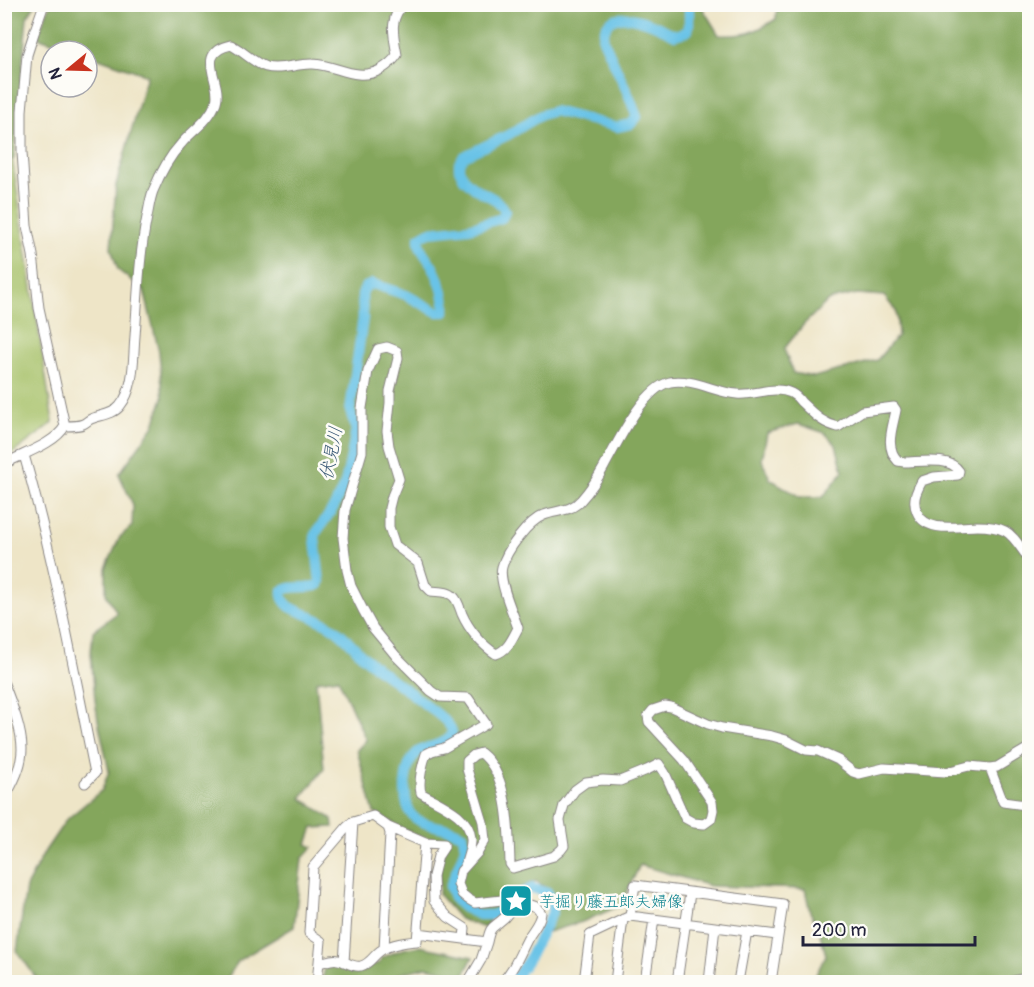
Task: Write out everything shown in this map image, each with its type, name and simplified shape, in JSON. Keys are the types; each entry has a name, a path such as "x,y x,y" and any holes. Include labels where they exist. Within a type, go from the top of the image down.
{"street":[{"path":"4,464 57,436 65,426 44,331 28,235 21,144 27,55 44,4"},
{"path":"65,426 83,424 113,412 119,408 126,397 133,362 143,236 152,195 169,159 205,120 217,101 212,71 212,59 216,51 231,45 270,68 314,64 369,75 383,68 397,55 393,31 394,18 404,4"},
{"path":"502,982 511,973 540,920 541,913 536,907 530,905 475,903 462,894 458,884 459,877 465,866 471,839 467,823 448,808 420,793 419,787 426,754 444,748 486,724 468,698 440,697 396,656 373,628 351,586 347,570 343,538 345,510 362,452 362,408 368,372 378,349 387,347 397,351 398,358 390,392 387,431 399,479 392,496 388,518 395,544 418,563 425,585 431,591 448,593 455,597 463,617 485,647 496,654 502,652 510,643 518,628 501,579 504,561 517,540 537,518 573,507 580,501 604,467 630,420 640,407 661,386 674,382 701,385 739,395 773,390 791,393 819,419 838,427 862,411 894,407 896,410 890,440 891,451 898,461 944,461 953,464 959,471 958,475 934,477 922,481 915,497 919,517 927,524 943,527 979,526 1002,530 1012,536 1029,560"},
{"path":"24,455 49,552 95,773 85,783"},
{"path":"4,684 21,736 22,751 13,783 4,798"},
{"path":"465,866 485,840 483,822 467,769 467,761 470,757 481,753 490,761 498,776 510,827 510,864 513,868 554,856 561,850 564,846 560,820 564,805 575,790 586,782 620,781 659,764 665,772 685,818 694,823 704,824 711,819 712,802 684,760 649,722 648,716 660,707 671,707 722,728 786,740 806,750 818,751 827,755 859,774 884,768 946,772 969,766 998,767 1029,747"},
{"path":"990,768 1003,802 1029,803"},
{"path":"318,982 321,941 309,933 313,867 347,827 353,822 373,816 388,826 425,843 444,844 433,876 434,901 448,917 465,928 464,939"},
{"path":"344,962 353,822"},
{"path":"384,949 390,833 388,826"},
{"path":"320,963 336,959 355,966 363,966 384,949 400,943 417,941 425,843"},
{"path":"615,982 635,885 783,904 771,982"},
{"path":"677,982 690,893"},
{"path":"468,982 481,960 492,925 504,918 509,903"},
{"path":"584,982 590,935 627,917 777,935"},
{"path":"645,982 654,919"},
{"path":"709,982 715,927"},
{"path":"738,982 747,931"},
{"path":"418,933 487,942"},
{"path":"1009,982 1029,980"}],"green space":[{"path":"700,4 719,35 728,35 749,33 768,24 776,19 777,5 1029,5 1029,982 812,982 826,955 818,927 810,912 805,889 710,886 640,865 620,906 582,922 548,932 558,897 536,881 503,896 485,928 460,919 439,895 440,861 448,842 416,835 374,813 357,750 366,740 338,678 316,681 324,769 301,798 332,819 333,827 313,828 307,844 313,847 302,859 294,927 239,960 226,980 227,982 39,982 17,951 26,887 45,851 66,820 102,790 109,771 95,700 91,653 93,631 117,613 106,594 106,568 120,537 132,526 133,505 119,474 154,425 163,398 159,352 144,290 118,270 111,248 116,185 147,75 99,58 99,39 43,39 37,37 50,5","holes":["857,294 884,296 896,311 898,335 877,360 814,377 793,373 784,349 804,324 829,300","798,424 825,433 836,445 843,471 823,497 800,497 770,479 762,460 767,433"]},
{"path":"4,5 35,5 27,17 14,159 5,161"},
{"path":"12,158 53,423 5,459 4,159"},
{"path":"419,946 473,957 464,975 426,967 399,974 386,982 322,982 325,967 337,961 355,969 380,963 381,958 403,949"}],"waterway":[{"name":"伏見川","path":"512,982 528,960 552,913 552,900 548,893 532,888 510,898 499,911 492,915 479,915 464,908 455,900 450,887 465,848 463,835 417,820 411,815 405,794 407,771 413,757 418,752 448,739 451,736 451,729 438,714 373,665 337,630 286,604 282,591 319,585 320,582 316,533 334,507 345,483 356,428 350,411 363,318 362,294 365,287 372,284 379,286 406,295 437,312 445,312 445,301 440,284 420,246 419,238 429,232 469,228 502,218 505,211 496,200 474,188 464,179 459,169 459,163 464,156 508,135 541,115 554,111 617,127 631,124 637,117 603,39 606,27 612,20 632,18 675,35 688,31 689,4"}],"place":[{"name":"芋掘り藤五郎夫婦像","path":"516,901"}]}
